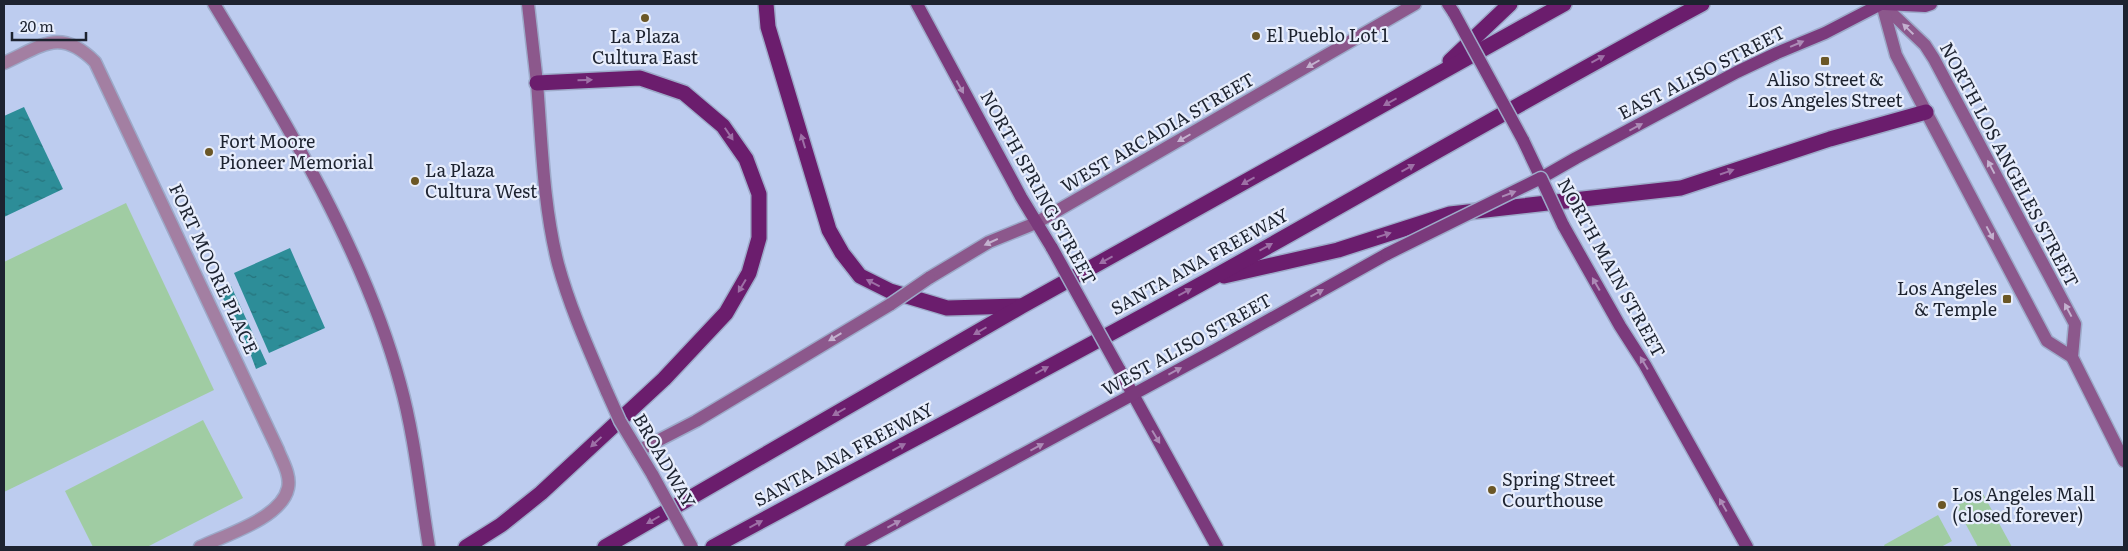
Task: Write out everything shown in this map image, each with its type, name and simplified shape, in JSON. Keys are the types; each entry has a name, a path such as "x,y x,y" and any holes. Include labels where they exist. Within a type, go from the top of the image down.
{"highway":[{"path":"766,4 768,26 829,230 842,253 860,276 890,291 947,308 1022,306"},
{"path":"1433,78 1510,4"},
{"name":"SANTA ANA FREEWAY","path":"605,547 1022,306 1564,4"},
{"name":"SANTA ANA FREEWAY","path":"713,547 1208,280 1555,83 1702,4"},
{"path":"466,547 500,525 541,493 664,379 726,313 749,273 759,238 759,194 746,159 723,126 684,93 640,78 537,83"},
{"path":"1208,280 1338,250 1450,214 1681,188 1830,139 1926,112"}],"main road":[{"path":"214,4 268,93 338,224 365,285 400,384 429,547"},
{"name":"BROADWAY","path":"528,4 537,83 542,156 549,216 558,264 586,343 620,421 692,547"},
{"name":"NORTH SPRING STREET","path":"916,4 1216,547"},
{"name":"WEST ARCADIA STREET","path":"638,451 696,421 891,304 929,278 989,242 1036,223 1415,4"},
{"name":"EAST ALISO STREET","path":"1541,178 1745,68 1882,4 1925,6 1931,4"},
{"name":"NORTH LOS ANGELES STREET","path":"1882,4 1925,45 1934,59 2075,324 2072,357 2047,342 1896,55 1882,4"},
{"name":"NORTH MAIN STREET","path":"1451,9 1523,140 1563,225 1620,326 1645,365 1747,547"},
{"name":"WEST ALISO STREET","path":"851,547 1387,254 1490,202 1529,186 1541,178"},
{"path":"2072,357 2124,461"}],"street":[{"name":"FORT MOORE PLACE","path":"4,63 52,42 69,42 83,50 95,62 278,450 288,477 288,488 279,505 268,515 200,547"}],"shaded area":[{"path":"126,203 214,390 4,492 4,262"},
{"path":"203,420 243,498 147,547 93,547 65,491"},
{"path":"1982,492 2012,547 1978,547 1956,506"},
{"path":"1938,515 1952,541 1941,547 1885,547 1884,545"}],"water":[{"path":"24,107 63,189 4,217 4,116"},
{"path":"290,248 325,328 269,353 234,273"},
{"path":"231,286 267,364 256,369 240,326 219,292"}],"place":[{"name":"La Plaza Cultura East","path":"645,18"},
{"name":"El Pueblo Lot 1","path":"1256,36"},
{"name":"Aliso Street & Los Angeles Street","path":"1825,61"},
{"name":"Fort Moore Pioneer Memorial","path":"209,152"},
{"name":"La Plaza Cultura West","path":"415,181"},
{"name":"Los Angeles & Temple","path":"2007,299"},
{"name":"Spring Street Courthouse","path":"1492,490"},
{"name":"Los Angeles Mall (closed forever)","path":"1942,505"}]}
